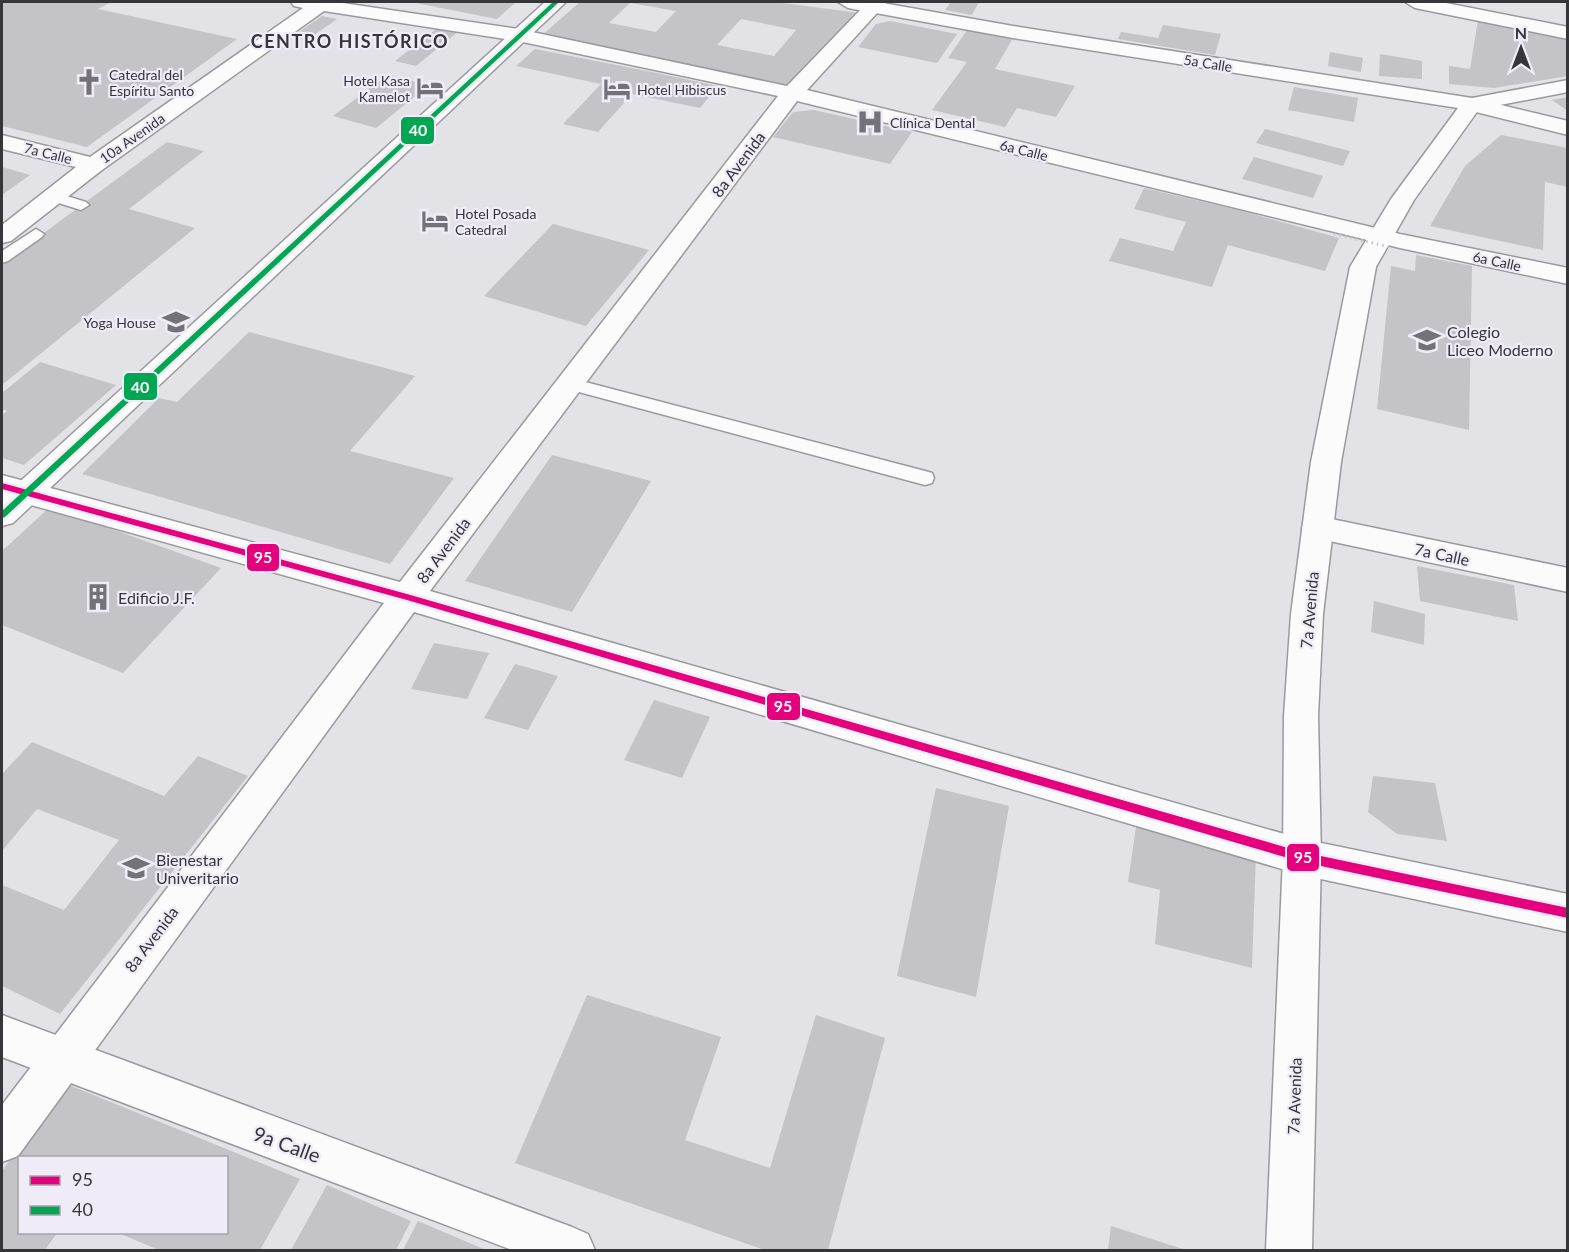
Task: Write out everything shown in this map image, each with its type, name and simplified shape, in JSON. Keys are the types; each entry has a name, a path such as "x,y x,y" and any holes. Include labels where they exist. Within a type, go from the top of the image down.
{"street":[{"path":"2,515 14,489 555,2"},
{"name":"5a Calle","path":"848,2 876,4 1024,34 1472,104 1568,128"},
{"path":"1415,2 1568,33"},
{"name":"6a Calle","path":"314,3 518,35 792,93 1385,242 1568,276"},
{"name":"10a Avenida","path":"2,236 94,165 314,3"},
{"name":"8a Avenida","path":"2,1140 407,597 792,93 876,4"},
{"path":"1472,104 1568,86"},
{"name":"7a Avenida","path":"1289,1251 1302,857 1301,716 1307,614 1326,462 1363,267 1385,242 1403,199 1472,104"},
{"name":"7a Calle","path":"2,142 94,165"},
{"path":"14,489 407,597 1302,857 1568,913"},
{"name":"7a Calle","path":"1317,528 1568,580"},
{"name":"9a Calle","path":"2,1036 60,1060 572,1251"}],"lane":[{"path":"54,197 81,206"},
{"path":"2,258 36,234"},
{"path":"570,384 925,478"}],"path":[{"path":"1334,234 1385,242"}],"building":[{"name":"Catedral del Espíritu Santo","path":"2,2 111,2 98,9 237,39 87,147 2,126"},
{"path":"411,2 516,2 497,19"},
{"path":"580,2 774,2 860,13 788,85 541,36","holes":["630,3 676,11 656,32 609,23","741,19 796,30 774,56 717,45"]},
{"path":"951,2 979,2 972,15 945,10"},
{"path":"322,16 337,19 307,40 292,37"},
{"path":"1478,20 1568,38 1568,76 1494,88 1449,84 1449,66 1470,69"},
{"path":"890,21 957,34 937,63 858,47 876,24"},
{"path":"1163,25 1221,34 1215,55 1118,39 1121,32 1158,38"},
{"path":"439,27 459,31 416,66 395,61"},
{"path":"967,30 1013,38 995,69 1075,86 1056,117 1017,108 1005,127 932,110 967,62 948,58"},
{"name":"Hotel Hibiscus","path":"535,49 718,86 700,108 632,94 598,132 563,124 601,84 516,66"},
{"path":"1330,52 1363,58 1361,72 1328,66"},
{"path":"1380,54 1422,61 1422,79 1379,76"},
{"path":"387,75 429,85 376,128 333,116"},
{"path":"1294,87 1358,98 1354,122 1288,110"},
{"path":"1568,97 1568,111 1552,100"},
{"path":"814,110 912,132 890,164 773,137 793,112"},
{"path":"1265,129 1350,151 1343,166 1256,143"},
{"path":"1501,135 1568,148 1568,187 1545,182 1543,250 1430,226 1465,166"},
{"path":"167,142 204,151 129,209 195,228 2,385 2,264"},
{"path":"1254,157 1323,176 1313,198 1242,179"},
{"path":"2,167 30,175 2,195"},
{"path":"1144,188 1242,211 1339,238 1325,271 1228,245 1212,287 1109,261 1120,238 1173,251 1186,222 1134,209"},
{"path":"553,224 649,250 586,326 484,296"},
{"name":"Colegio Liceo Moderno","path":"1416,255 1472,266 1469,430 1377,409 1391,266 1415,271"},
{"path":"249,332 415,376 350,451 454,478 390,564 82,474 159,398 177,402"},
{"path":"40,362 116,385 24,465 2,458 2,415 7,411 2,409 2,393"},
{"path":"552,455 651,481 572,612 465,581"},
{"name":"Edificio J.F.","path":"50,507 221,568 123,673 2,625 2,551"},
{"path":"1417,566 1514,585 1518,621 1420,601"},
{"path":"1374,601 1425,614 1424,645 1371,632"},
{"path":"434,643 489,653 467,699 411,689"},
{"path":"515,664 558,676 528,730 484,718"},
{"path":"654,700 710,717 682,778 624,760"},
{"name":"Bienestar Univeritario","path":"32,742 164,796 198,756 248,776 60,1014 2,986 2,885 64,910 119,840 37,809 2,851 2,774"},
{"path":"1373,776 1435,783 1447,841 1397,834 1368,812"},
{"path":"936,788 1009,806 976,997 897,976"},
{"path":"1137,820 1256,852 1252,968 1155,944 1160,890 1128,882"},
{"path":"587,995 721,1037 685,1140 770,1168 816,1015 885,1038 828,1250 765,1250 515,1163"},
{"path":"64,1083 300,1179 260,1250 159,1250 120,1234 228,1234 228,1156 18,1156 18,1234 56,1234 45,1250 2,1250 2,1171"},
{"path":"327,1185 411,1221 396,1250 291,1250"},
{"path":"418,1221 486,1250 403,1250"},
{"path":"1111,1226 1186,1250 1108,1250"}],"transit line":[{"name":"40","path":"2,515 556,2"},
{"name":"95","path":"2,486 407,597 1302,857 1568,913"}],"place":[{"name":"Catedral del Espíritu Santo","path":"89,82"},
{"name":"Hotel Kasa Kamelot","path":"430,88"},
{"name":"Hotel Hibiscus","path":"617,89"},
{"name":"Clínica Dental","path":"870,122"},
{"name":"Hotel Posada Catedral","path":"435,221"},
{"name":"Yoga House","path":"176,322"},
{"name":"Colegio Liceo Moderno","path":"1427,340"},
{"name":"Edificio J.F.","path":"98,597"},
{"name":"Bienestar Univeritario","path":"136,868"}],"district":[{"name":"CENTRO HISTÓRICO","path":"350,41"}]}
